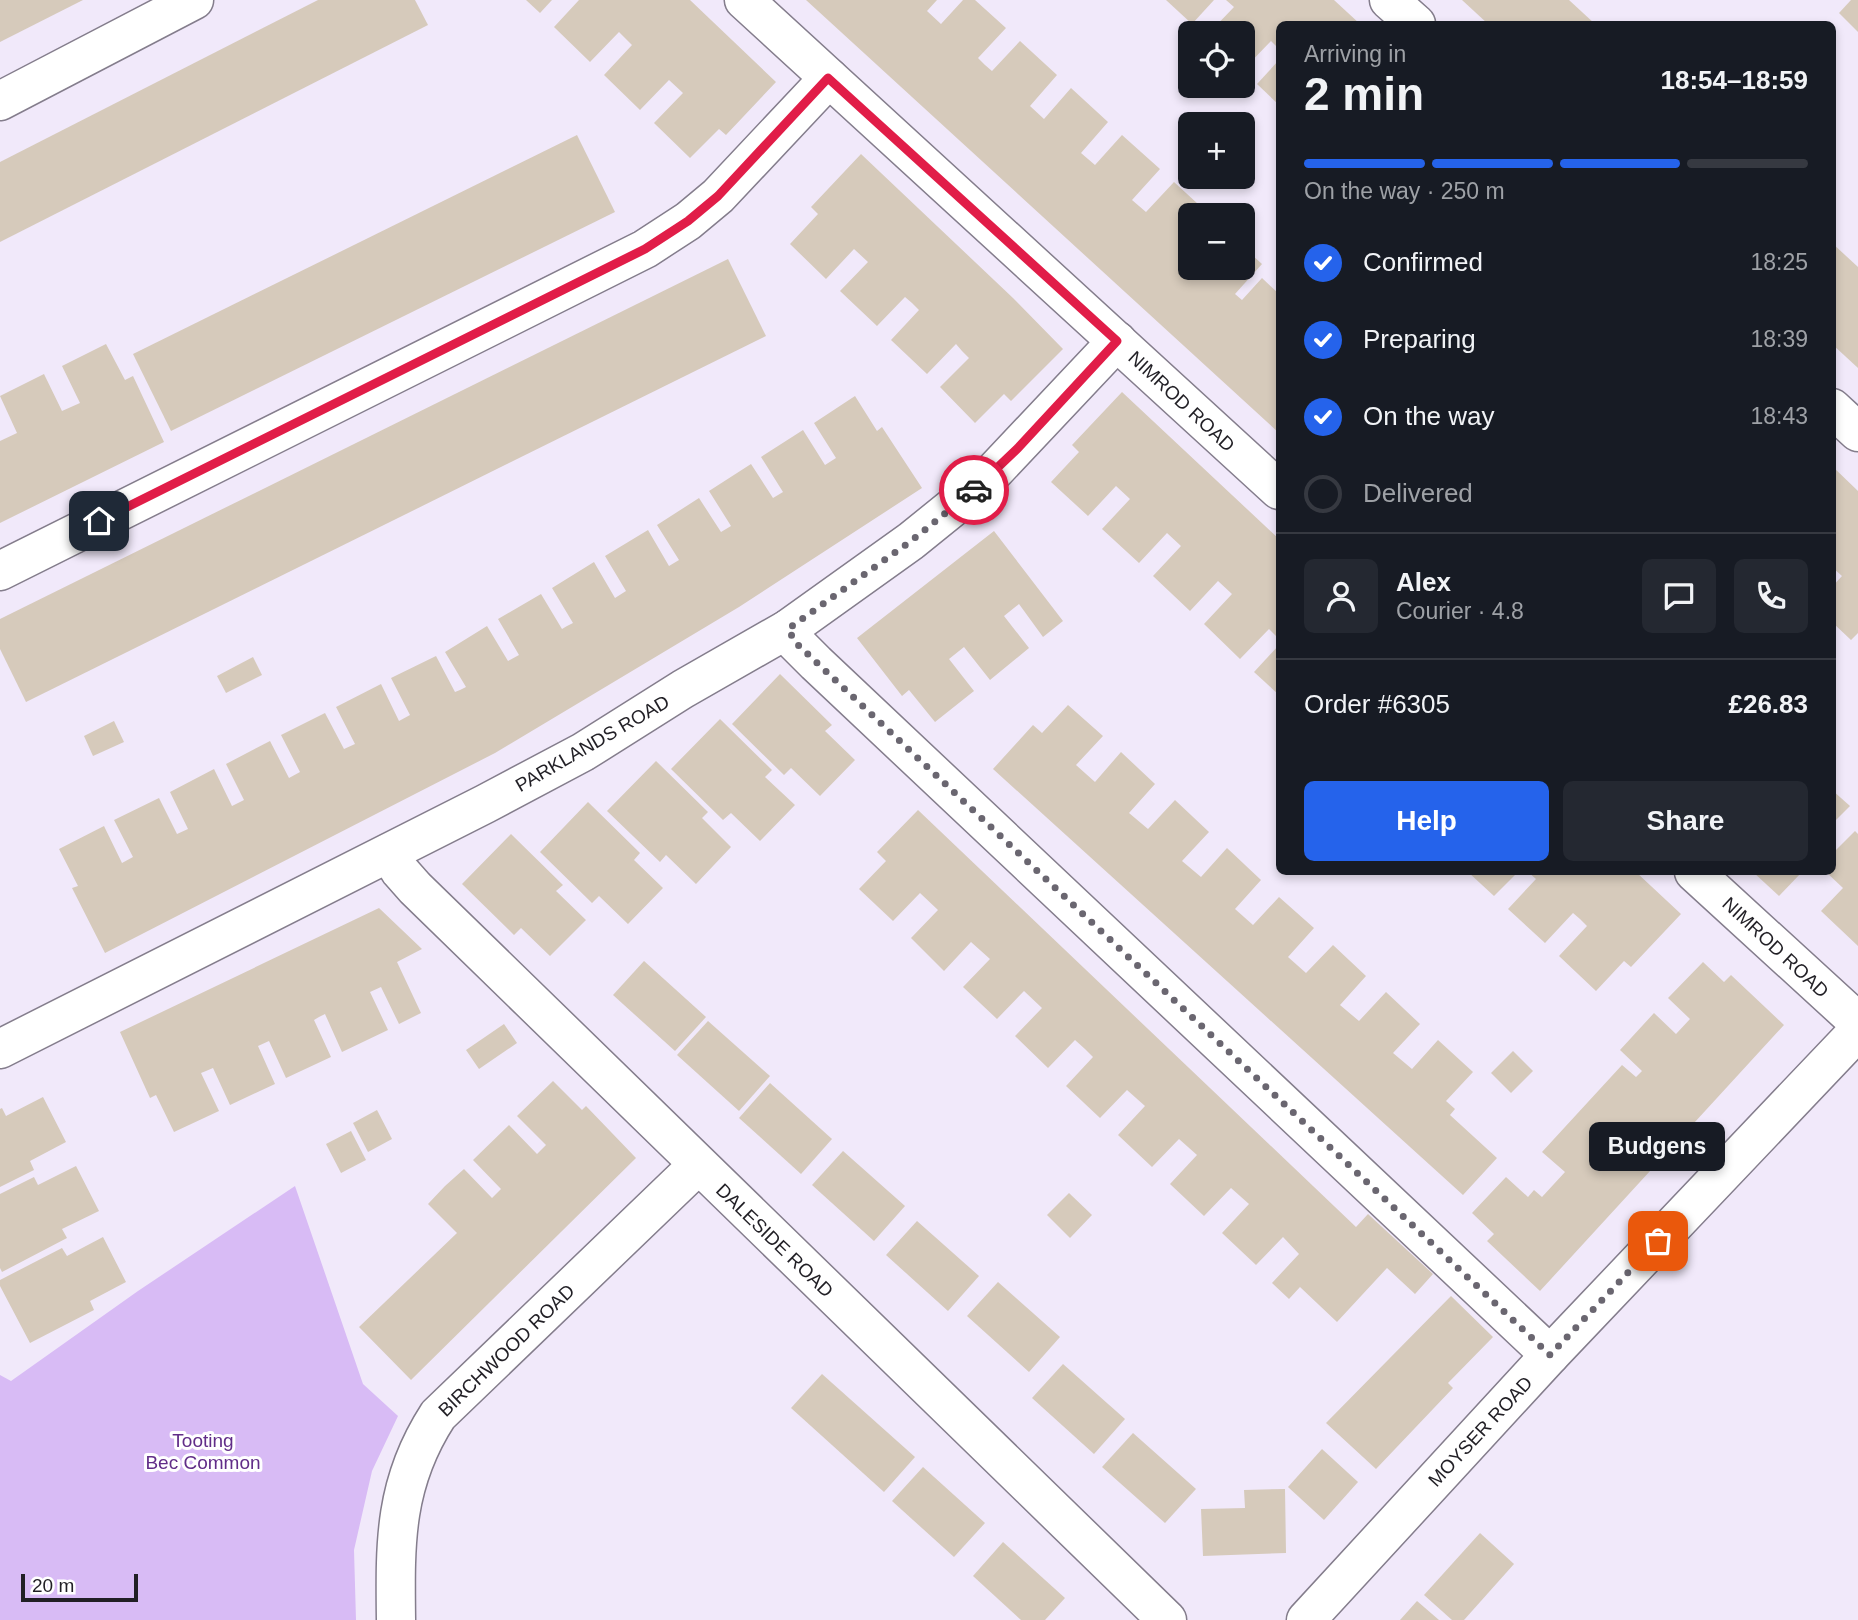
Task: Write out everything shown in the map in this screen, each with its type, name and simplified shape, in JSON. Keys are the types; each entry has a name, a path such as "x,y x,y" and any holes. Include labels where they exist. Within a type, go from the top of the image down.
{"street":[{"path":"0,101 194,0"},
{"name":"NIMROD ROAD","path":"744,0 1276,487"},
{"path":"1390,0 1413,21"},
{"path":"0,571 645,249 688,221 718,196 828,78"},
{"name":"PARKLANDS ROAD","path":"0,1049 583,752 683,689 788,629 948,513 984,482 1117,341"},
{"path":"1836,412 1858,432"},
{"path":"788,629 796,643 826,673 1550,1355"},
{"name":"DALESIDE ROAD","path":"389,853 415,888 1167,1620"},
{"name":"NIMROD ROAD","path":"1697,875 1858,1022"},
{"name":"MOYSER ROAD","path":"1306,1620 1550,1355 1858,1031"},
{"name":"BIRCHWOOD ROAD","path":"396,1620 395,1564 403,1493 419,1447 438,1415 698,1165"}],"green space":[{"name":"Tooting Bec Common","path":"295,1186 363,1384 398,1416 372,1471 354,1550 356,1620 0,1620 0,1375 11,1381 138,1291"}],"building":[{"path":"0,0 83,0 0,42"},
{"path":"318,0 415,0 428,25 0,242 0,162"},
{"path":"526,0 552,0 540,13"},
{"path":"579,0 690,0 776,82 726,135 719,129 690,158 654,123 683,93 669,80 640,110 604,75 632,45 619,32 590,62 554,27"},
{"path":"806,0 937,0 927,11 941,24 963,0 975,0 1006,28 978,58 992,71 1020,41 1057,75 1030,106 1044,119 1071,88 1108,122 1081,153 1095,165 1122,135 1160,169 1132,200 1146,212 1174,182 1178,189 1182,189 1197,203 1178,203 1178,280 1248,280 1235,294 1242,300 1262,278 1276,291 1276,430"},
{"path":"1166,0 1214,0 1195,21 1189,21"},
{"path":"1226,0 1334,0 1357,21 1276,21 1276,46 1271,41 1255,58 1255,21 1221,21 1234,7"},
{"path":"1462,0 1569,0 1592,21 1485,21"},
{"path":"1851,0 1858,0 1858,32 1839,13"},
{"path":"1276,63 1276,102 1257,84"},
{"path":"577,135 615,212 171,431 133,354"},
{"path":"861,154 1063,349 1011,401 1004,394 975,423 940,387 969,358 956,344 927,374 891,340 919,310 912,303 905,297 877,326 840,291 868,262 854,249 826,279 790,244 818,214 811,207"},
{"path":"1836,247 1858,267 1858,368 1836,348"},
{"path":"1255,258 1262,264 1255,272"},
{"path":"728,259 766,336 26,702 0,649 0,619"},
{"path":"106,344 125,380 133,376 164,442 0,523 0,441 17,433 0,396 44,374 62,411 80,403 62,366"},
{"path":"1122,392 1276,536 1276,636 1269,629 1240,659 1204,624 1232,594 1218,581 1190,611 1153,576 1181,546 1167,533 1139,563 1102,529 1130,499 1116,486 1088,516 1051,482 1079,452 1072,445"},
{"path":"855,396 877,431 882,427 922,488 739,607 495,753 105,953 72,888 78,886 59,849 104,826 122,863 133,857 114,820 159,798 177,834 188,829 170,792 214,769 232,806 244,800 226,764 270,741 289,778 300,772 281,735 325,713 344,749 355,744 336,707 381,684 399,721 410,715 391,678 436,656 455,692 466,687 445,652 487,626 508,661 519,655 498,619 541,594 562,629 573,623 552,588 594,562 615,598 626,591 605,556 648,530 669,566 679,560 657,525 699,498 721,532 731,526 709,491 751,464 773,498 783,492 761,457 803,430 825,465 836,458 814,423"},
{"path":"1836,470 1858,491 1858,633 1851,640 1836,626 1836,583 1842,576 1836,571"},
{"path":"994,531 1063,621 1043,637 1019,604 1004,616 1029,648 990,680 964,647 949,659 974,691 935,722 909,690 902,696 857,638"},
{"path":"1276,648 1276,692 1254,672"},
{"path":"253,657 262,675 226,693 217,676"},
{"path":"780,674 832,725 825,731 855,760 820,796 791,768 784,775 732,724"},
{"path":"1068,705 1103,736 1076,765 1095,782 1121,752 1155,784 1129,813 1148,829 1175,800 1209,832 1182,861 1201,877 1227,848 1261,880 1235,909 1253,925 1279,897 1314,928 1288,957 1306,973 1333,945 1366,976 1340,1005 1359,1021 1386,992 1420,1024 1393,1053 1412,1069 1438,1040 1473,1072 1446,1101 1455,1109 1450,1115 1497,1158 1463,1195 993,769 1033,725 1042,733"},
{"path":"720,719 772,770 765,777 795,805 760,841 731,813 723,820 671,769"},
{"path":"114,721 124,742 93,756 84,736"},
{"path":"656,761 708,812 702,818 731,847 696,884 666,855 660,862 607,811"},
{"path":"1836,794 1850,806 1836,820"},
{"path":"588,802 640,853 634,860 663,888 628,924 599,896 592,903 540,852"},
{"path":"918,810 1356,1227 1368,1214 1433,1274 1415,1294 1387,1268 1337,1322 1300,1287 1289,1299 1272,1283 1299,1254 1283,1237 1256,1265 1222,1233 1249,1204 1231,1188 1204,1216 1170,1184 1197,1155 1179,1139 1152,1167 1118,1135 1145,1106 1127,1090 1100,1118 1066,1086 1093,1057 1085,1049 1075,1040 1048,1068 1015,1036 1042,1008 1024,991 997,1019 963,987 990,959 971,942 944,971 911,938 938,910 920,893 893,921 859,889 886,861 877,852"},
{"path":"1855,831 1858,834 1858,946 1821,911 1843,888 1829,875 1836,875 1836,850"},
{"path":"511,834 563,885 556,891 586,920 550,956 521,928 514,935 462,884"},
{"path":"1471,875 1515,875 1494,896"},
{"path":"1531,875 1639,875 1681,914 1631,967 1624,961 1596,991 1559,956 1587,926 1580,919 1573,913 1545,943 1508,909 1536,879"},
{"path":"1756,875 1799,875 1779,896"},
{"path":"379,908 422,949 397,962 421,1013 399,1024 381,987 370,992 388,1030 342,1052 325,1014 314,1020 331,1057 286,1078 269,1041 258,1046 275,1084 230,1105 213,1068 201,1073 219,1111 174,1132 156,1095 150,1098 120,1032"},
{"path":"644,961 706,1017 675,1051 613,995"},
{"path":"1703,962 1724,982 1731,975 1784,1025 1540,1291 1487,1241 1494,1234 1472,1213 1506,1177 1528,1197 1534,1190 1542,1197 1565,1172 1542,1152 1622,1065 1636,1077 1642,1071 1620,1050 1654,1013 1676,1034 1690,1019 1668,998"},
{"path":"708,1021 770,1076 739,1111 677,1055"},
{"path":"504,1024 517,1043 479,1069 466,1050"},
{"path":"1513,1051 1533,1071 1511,1093 1491,1073"},
{"path":"553,1081 582,1110 586,1106 636,1158 411,1380 359,1327 457,1233 428,1204 445,1186 464,1169 492,1198 501,1189 473,1160 509,1125 537,1154 546,1145 517,1116"},
{"path":"770,1083 832,1139 801,1174 739,1118"},
{"path":"43,1097 66,1142 30,1161 34,1170 0,1187 0,1109 2,1108 6,1116"},
{"path":"377,1110 392,1139 368,1152 353,1123"},
{"path":"351,1131 366,1160 341,1173 326,1144"},
{"path":"843,1151 905,1206 874,1241 812,1185"},
{"path":"76,1166 99,1211 62,1229 67,1238 2,1272 0,1194 34,1177 38,1185"},
{"path":"1069,1193 1092,1215 1070,1238 1047,1215"},
{"path":"917,1221 979,1276 948,1311 886,1255"},
{"path":"103,1237 126,1282 90,1301 94,1310 30,1343 0,1286 0,1280 62,1248 67,1256"},
{"path":"998,1282 1060,1337 1029,1372 967,1316"},
{"path":"1451,1296 1493,1337 1448,1383 1453,1388 1376,1469 1326,1423"},
{"path":"1063,1364 1125,1419 1094,1454 1032,1398"},
{"path":"822,1374 915,1457 884,1492 791,1408"},
{"path":"1133,1433 1196,1489 1165,1523 1102,1467"},
{"path":"1322,1449 1358,1482 1324,1520 1288,1487"},
{"path":"923,1467 985,1523 954,1557 892,1501"},
{"path":"1285,1489 1286,1553 1203,1556 1201,1509 1245,1508 1244,1490"},
{"path":"1480,1533 1514,1564 1464,1620 1452,1620 1424,1595"},
{"path":"1003,1542 1065,1598 1045,1620 1021,1620 973,1576"},
{"path":"1417,1601 1439,1620 1400,1620"}],"way so far":[{"path":"974,490 911,541 788,629 796,643 1550,1355 1658,1241"}],"place":[{"name":"Budgens","path":"1658,1241"}],"route":[{"path":"99,521 645,249 688,221 718,196 828,78 1117,341 1018,448 974,490"}]}
